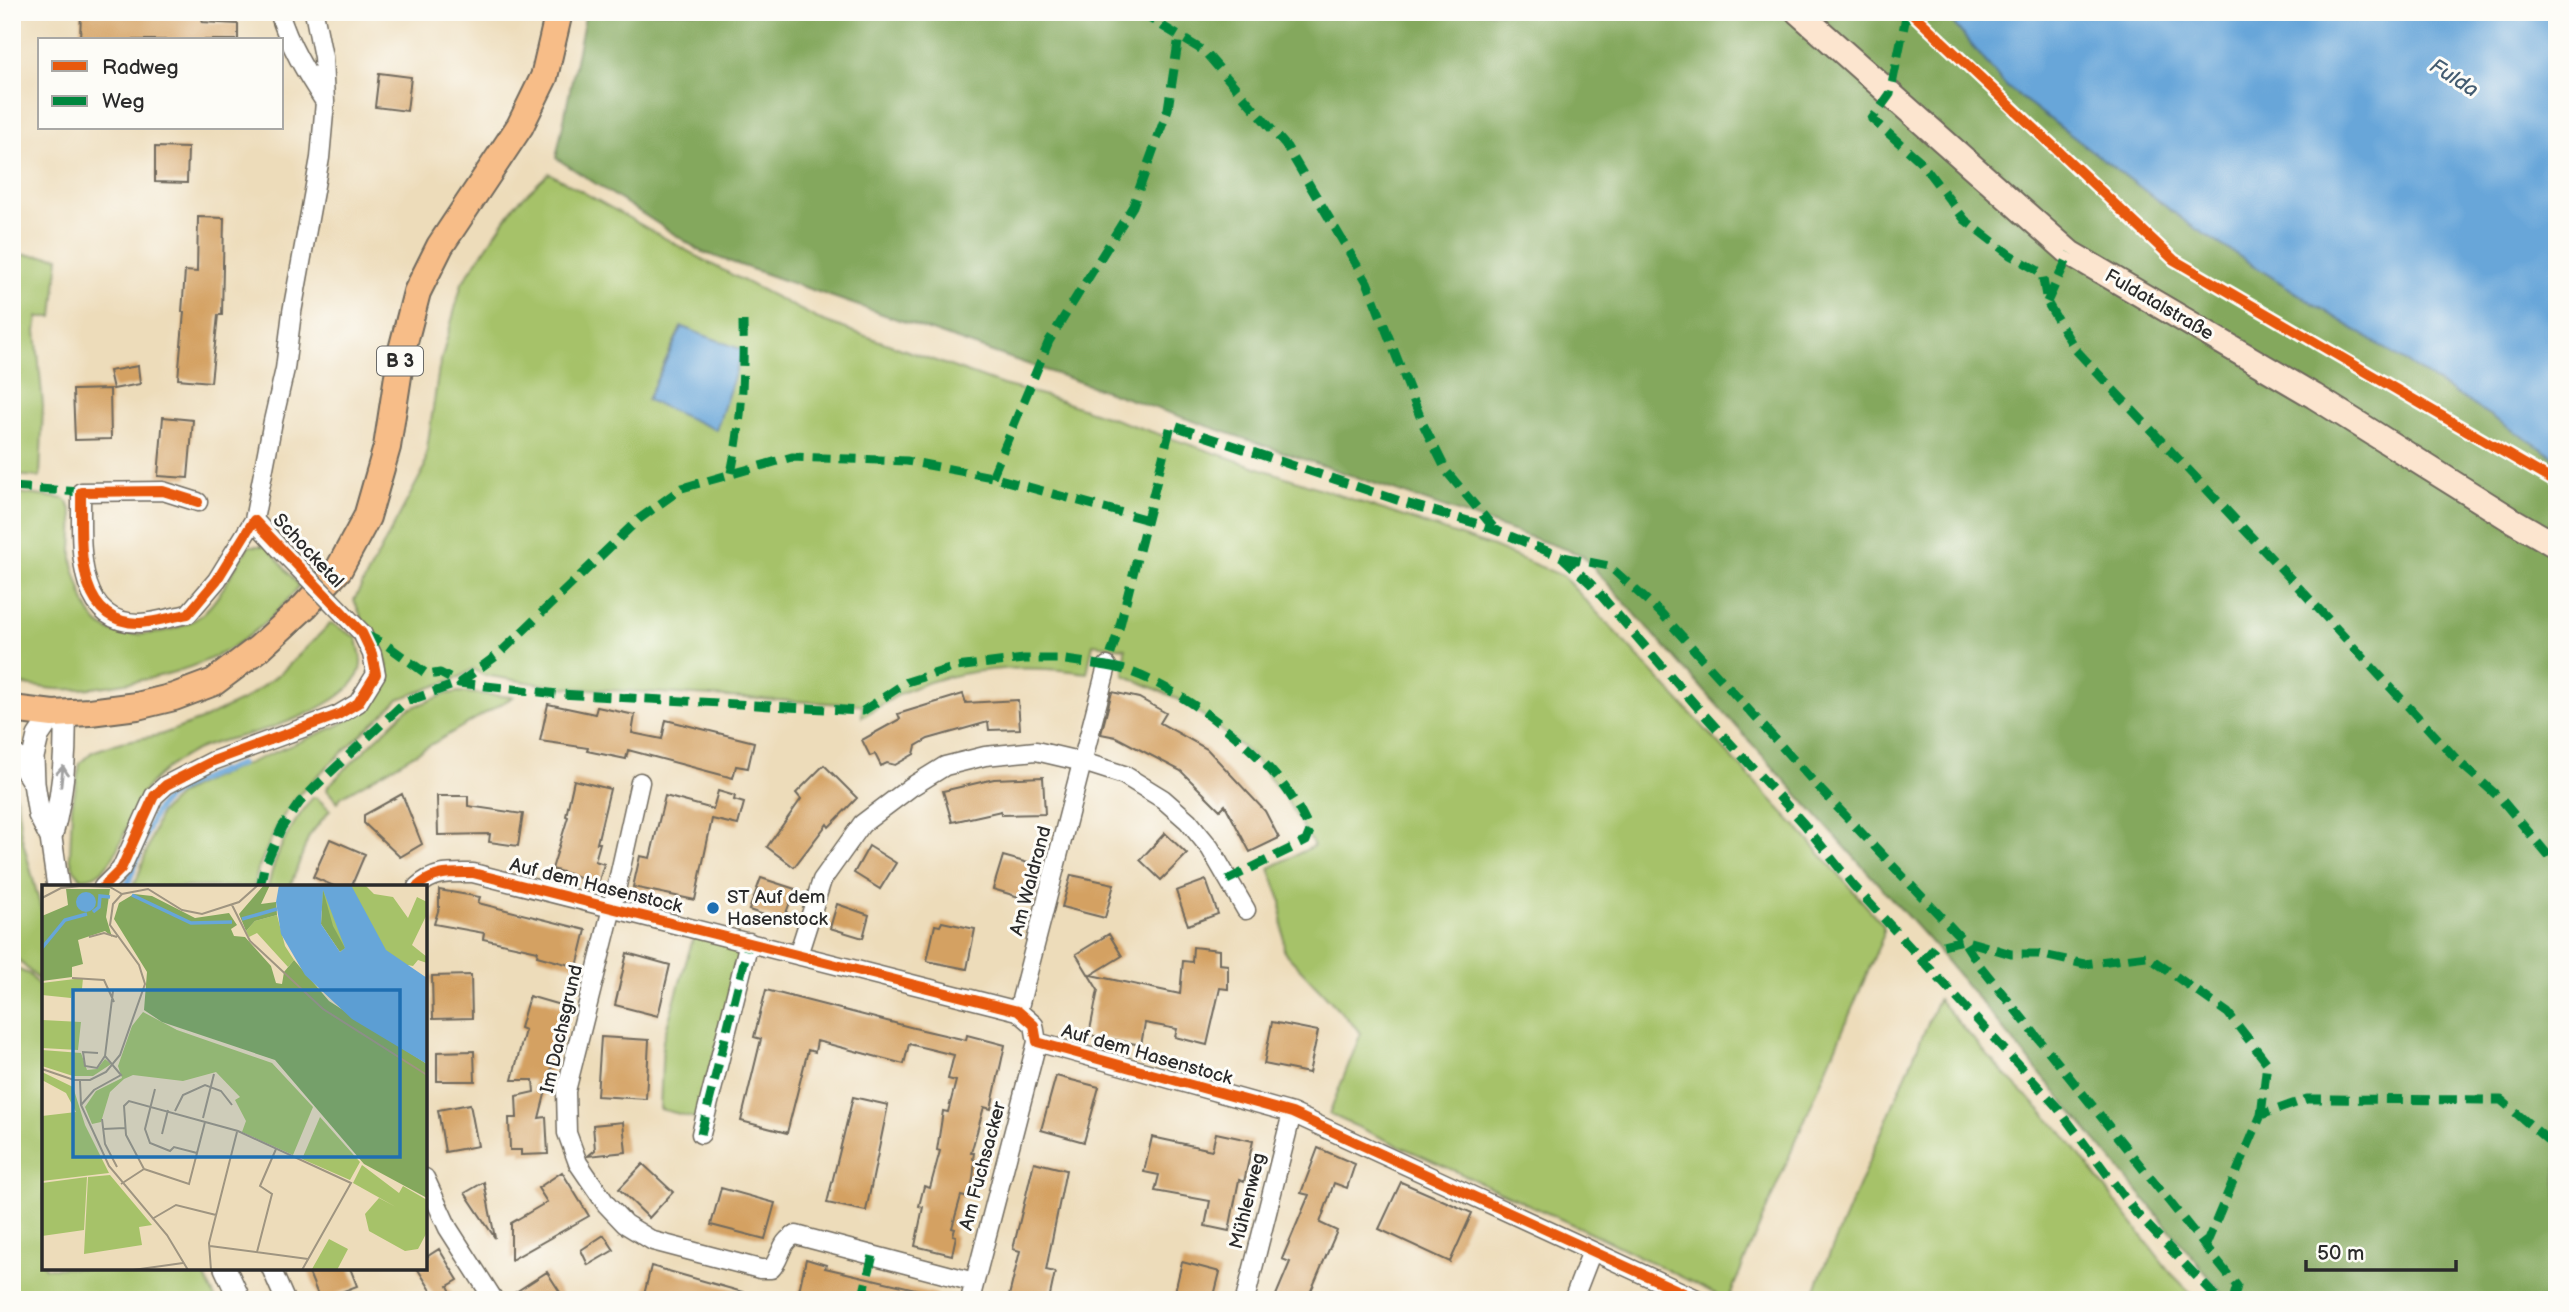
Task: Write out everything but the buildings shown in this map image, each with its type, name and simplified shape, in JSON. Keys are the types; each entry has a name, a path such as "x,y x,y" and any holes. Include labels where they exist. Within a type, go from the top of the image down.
{"main road":[{"name":"B 3","path":"12,709 59,714 137,706 214,682 258,649 305,606 339,569 367,517 387,447 402,350 417,292 440,246 520,126 544,77 559,12"},
{"name":"Fuldatalstraße","path":"1798,12 2070,253 2314,396 2557,546"}],"street":[{"path":"279,12 285,33 305,72 325,102"},
{"name":"Schocketal","path":"198,502 163,491 80,492 84,573 93,600 114,617 138,623 188,614 217,580 254,520 285,369 292,312 320,158 325,102 323,57 314,12"},
{"name":"Schocketal","path":"105,885 121,869 154,796 166,785 213,761 338,715 358,703 376,674 372,654 362,633 254,520"},
{"name":"Am Waldrand","path":"1018,1011 1107,666"},
{"path":"58,885 51,838 39,815 33,757 38,736 59,714"},
{"path":"51,838 60,799 65,752 59,714"},
{"path":"798,955 822,880 862,824 911,787 945,766 985,756 1036,751 1124,775 1163,799 1188,821 1210,848 1246,910"},
{"path":"12,753 34,783"},
{"name":"Im Dachsgrund","path":"640,782 612,908 566,1091 567,1132 578,1163 606,1204 625,1224 653,1241 750,1267 771,1269 779,1262 782,1247 789,1238 796,1235 974,1282"},
{"name":"Auf dem Hasenstock","path":"419,885 443,872 472,873 1018,1011 1034,1025 1037,1042 1292,1113 1699,1300"},
{"path":"701,1134 749,942"},
{"name":"Am Fuchsacker","path":"970,1300 1037,1042"},
{"name":"Mühlenweg","path":"1245,1300 1292,1113"},
{"path":"427,1182 448,1228 494,1300"},
{"path":"1573,1300 1592,1251"},
{"path":"226,1270 240,1300"},
{"path":"272,1270 285,1300"}],"green space":[{"path":"586,12 1944,12 2006,86 2193,227 2557,458 2557,1300 2228,1300 1935,947 1582,555 702,252 556,158"},
{"path":"549,173 711,264 818,319 1003,385 1046,396 1493,547 1563,576 1804,835 1883,925 1883,936 1728,1300 1598,1236 1329,1114 1361,1033 1284,952 1281,900 1269,868 1314,846 1286,799 1251,755 1205,717 1174,697 1124,675 1125,648 1093,644 1087,673 1018,669 971,672 948,677 904,692 862,717 862,705 558,687 483,675 473,669 460,677 399,699 313,780 294,800 277,826 258,869 254,885 133,885 160,813 180,794 337,726 368,709 384,691 389,675 387,664 378,641 366,628 354,600 424,469 439,368 462,283 515,205","holes":["681,327 743,350 647,400"]},
{"path":"12,254 59,257 53,317 38,317 36,331 43,406 40,477 12,475"},
{"path":"12,492 65,499 72,512 72,560 84,600 94,619 109,630 145,634 168,631 185,625 199,616 220,594 249,546 267,546 299,586 281,607 243,640 222,653 177,671 152,678 81,689 55,689 12,683"},
{"path":"331,623 357,638 361,666 354,682 330,702 297,718 206,746 170,766 140,797 111,860 103,870 93,876 81,878 74,870 70,857 72,806 80,763 92,752 121,742 160,735 201,720 245,699 283,671"},
{"path":"459,692 513,697 341,797 337,802 327,790 406,710 446,694"},
{"path":"12,788 42,913 42,983 12,954"},
{"path":"313,797 330,810 309,836 291,885 269,885 275,861 297,818"},
{"path":"694,935 742,945 699,1119 660,1109 663,1040"},
{"path":"12,967 29,974 42,990 42,1270 202,1270 216,1300 12,1300"},
{"path":"1938,999 1996,1065 2062,1132 2170,1272 2198,1300 1810,1300"}],"water":[{"name":"Fulda","path":"1944,12 2557,12 2557,458 2193,227 2006,86"},
{"path":"682,327 743,350 716,430 647,400"}],"waterway":[{"path":"127,885 151,820 163,803 182,788 240,764"}],"marked path":[{"path":"1139,12 1204,51 1287,147 1367,282 1423,424 1447,472 1493,527"},
{"path":"1907,12 1890,94 1872,119 1919,160 1965,220 2010,255 2042,273 2047,302 2075,349 2459,762 2501,799 2557,866"},
{"path":"992,477 1049,341 1133,206 1168,109 1179,36"},
{"path":"2047,302 2070,253"},
{"path":"731,473 742,397 743,321"},
{"path":"364,634 388,646 428,675 440,673 459,683 558,694 863,711 907,682 956,667 1024,659 1059,659 1107,666 1119,629 1171,425 1409,504 1485,526 1562,557 1591,584 1699,709 1804,824 1853,885 2057,1107 2136,1213 2219,1300"},
{"path":"260,885 264,868 282,827 300,802 405,702 459,683 499,654 639,519 682,488 792,457 907,461 992,477 1148,520"},
{"path":"12,487 81,492"},
{"path":"1563,557 1609,566 1661,613 1821,790 1963,940 1977,962 2237,1286 2233,1300"},
{"path":"1107,666 1155,682 1207,714 1233,734 1275,774 1300,812 1310,831 1306,841 1227,880"},
{"path":"1923,961 1935,947 1963,940 2011,954 2039,954 2084,964 2147,956 2228,1013 2267,1063 2261,1115"},
{"path":"701,1134 749,942"},
{"path":"2205,1247 2261,1115 2307,1099 2501,1100 2557,1148"},
{"path":"862,1300 873,1255"}],"cycle path":[{"path":"1911,12 2174,260 2557,483"},
{"path":"105,885 121,869 154,796 166,785 213,761 338,715 358,703 376,674 372,654 362,633 254,520 217,580 188,614 140,623 118,620 102,609 92,594 85,575 81,492 163,491 198,502"},
{"path":"419,885 436,876 473,873 1018,1011 1034,1025 1037,1042 1292,1113 1699,1300"}],"place":[{"name":"ST Auf dem Hasenstock","path":"713,908"}]}
